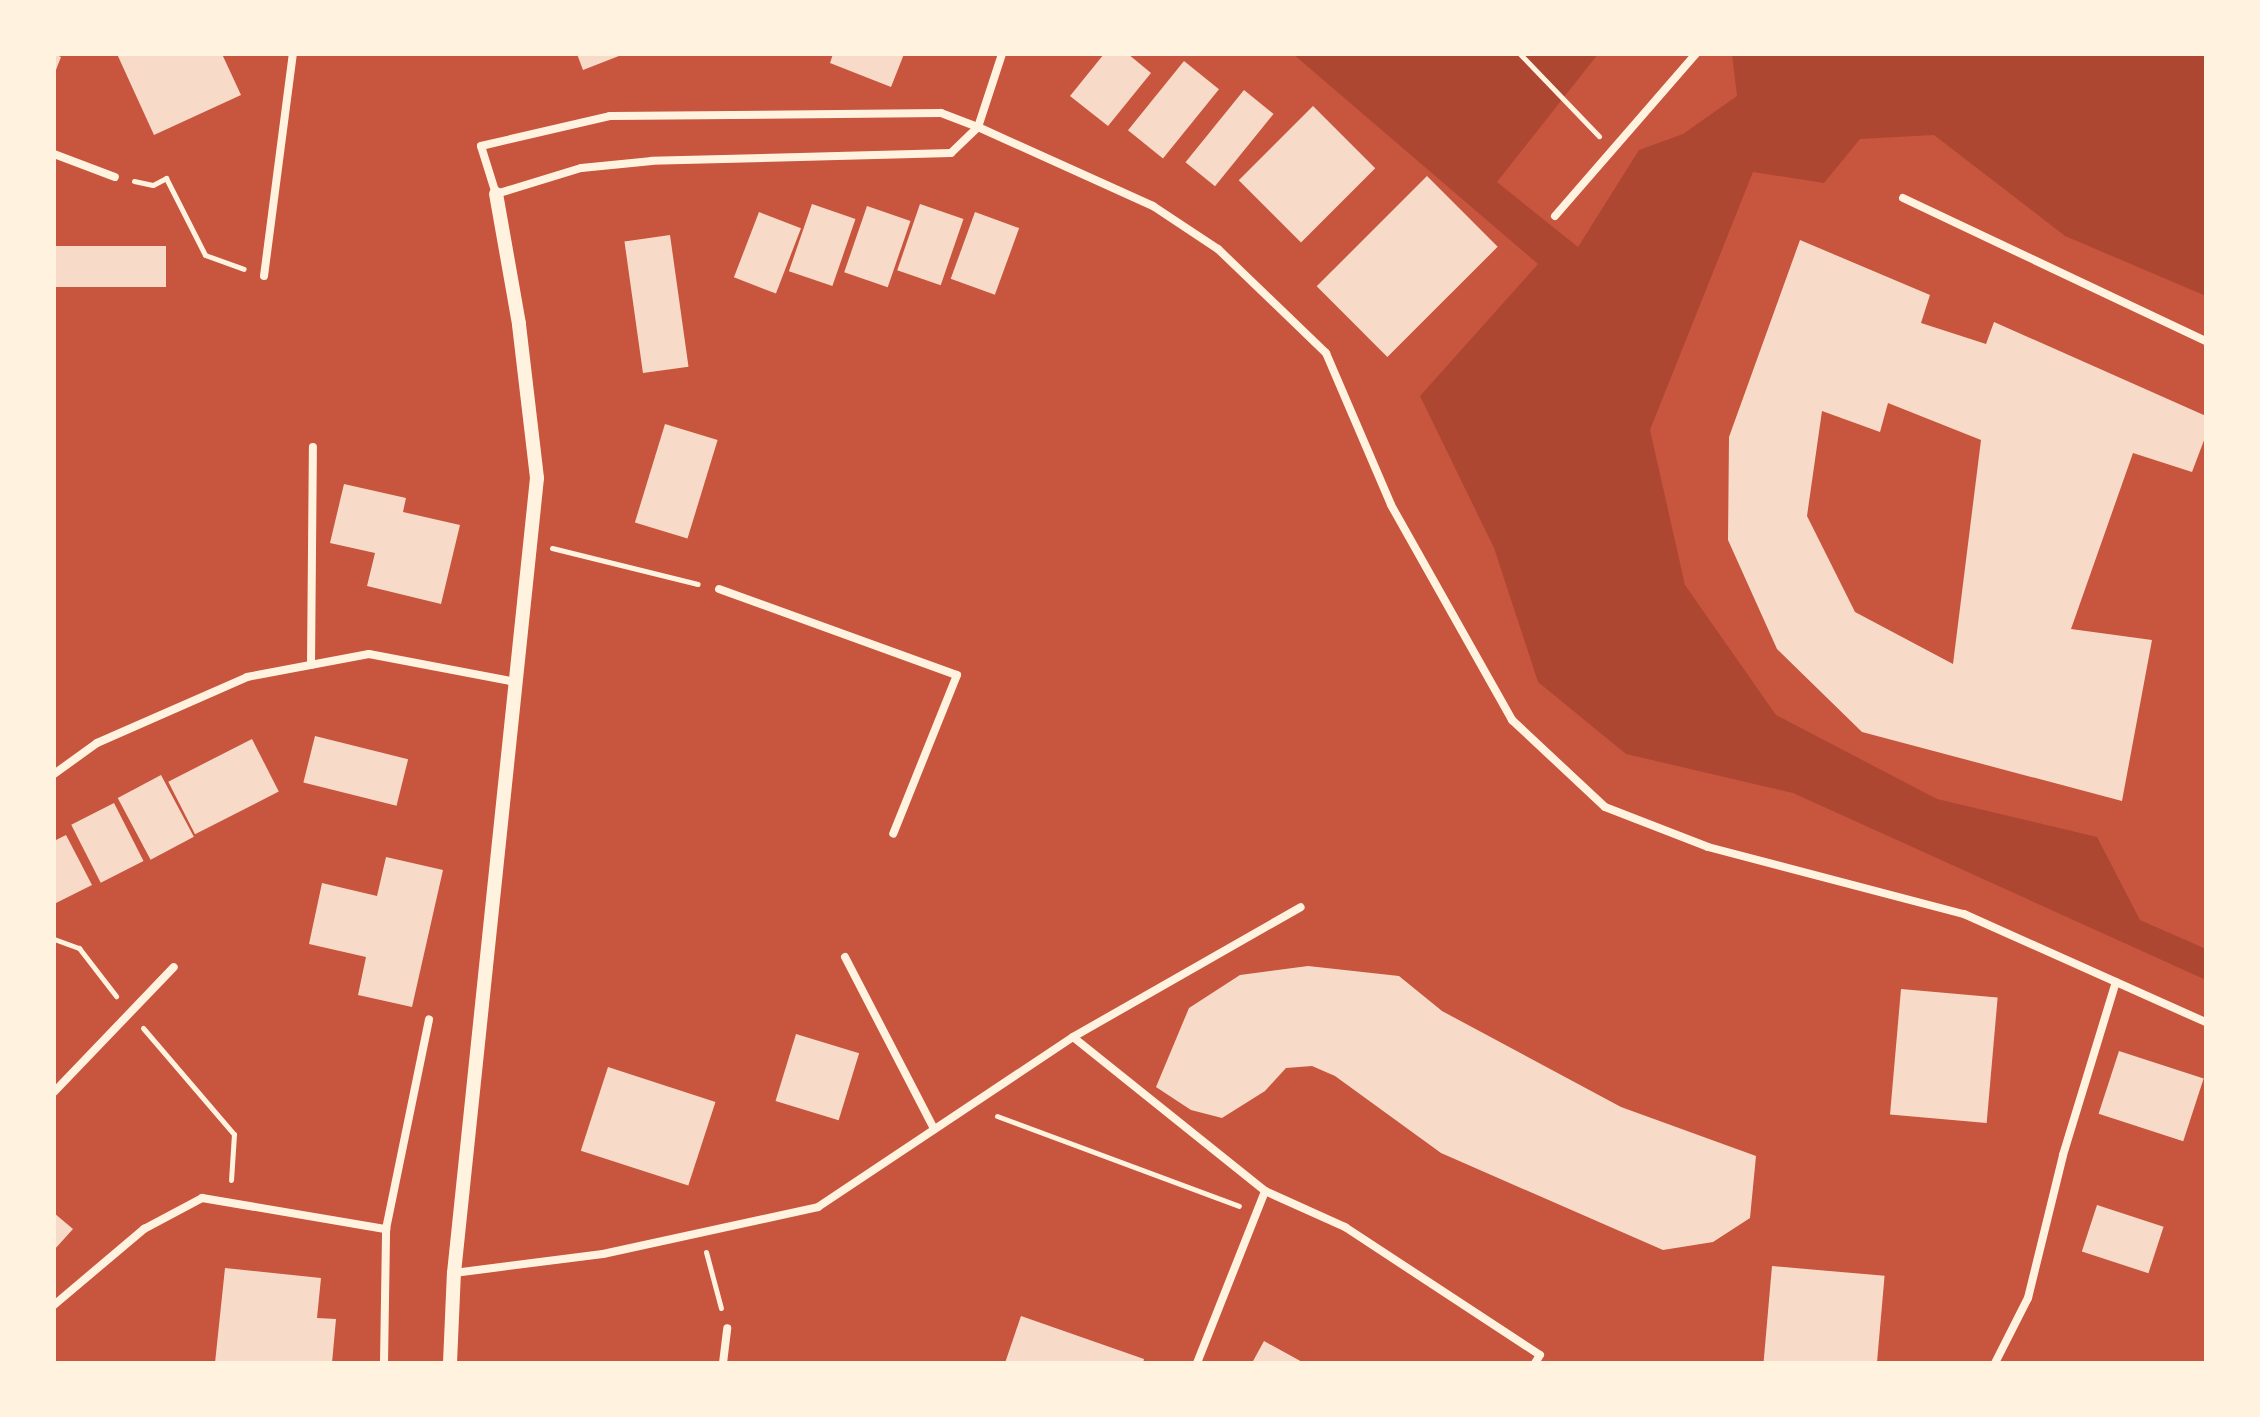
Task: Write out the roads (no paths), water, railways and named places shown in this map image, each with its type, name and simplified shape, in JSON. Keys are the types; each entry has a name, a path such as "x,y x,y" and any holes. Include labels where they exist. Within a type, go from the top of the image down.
{"street":[{"path":"264,276 293,54"},
{"path":"496,194 581,168 652,161 951,153 978,127 1002,54"},
{"path":"1555,216 1696,54"},
{"path":"450,1363 454,1273 519,683 537,478 519,324 496,194 481,146 610,116 941,113 1153,206 1218,249 1326,353 1391,505 1512,720 1605,807 1708,847 1964,914 2206,1022"},
{"path":"54,154 115,177"},
{"path":"1903,198 2206,341"},
{"path":"311,665 313,447"},
{"path":"719,589 957,675 893,834"},
{"path":"54,774 97,743 247,677 369,654 519,683"},
{"path":"454,1273 603,1254 818,1207 1073,1037 1301,907"},
{"path":"845,957 934,1129"},
{"path":"54,1092 174,967"},
{"path":"1995,1363 2028,1298 2063,1155 2116,982"},
{"path":"384,1363 386,1229 429,1019"},
{"path":"1073,1037 1265,1191 1345,1227 1540,1355 1535,1363"},
{"path":"1197,1363 1265,1191"},
{"path":"54,1305 144,1229 202,1198 386,1229"},
{"path":"723,1363 727,1328"}]}
